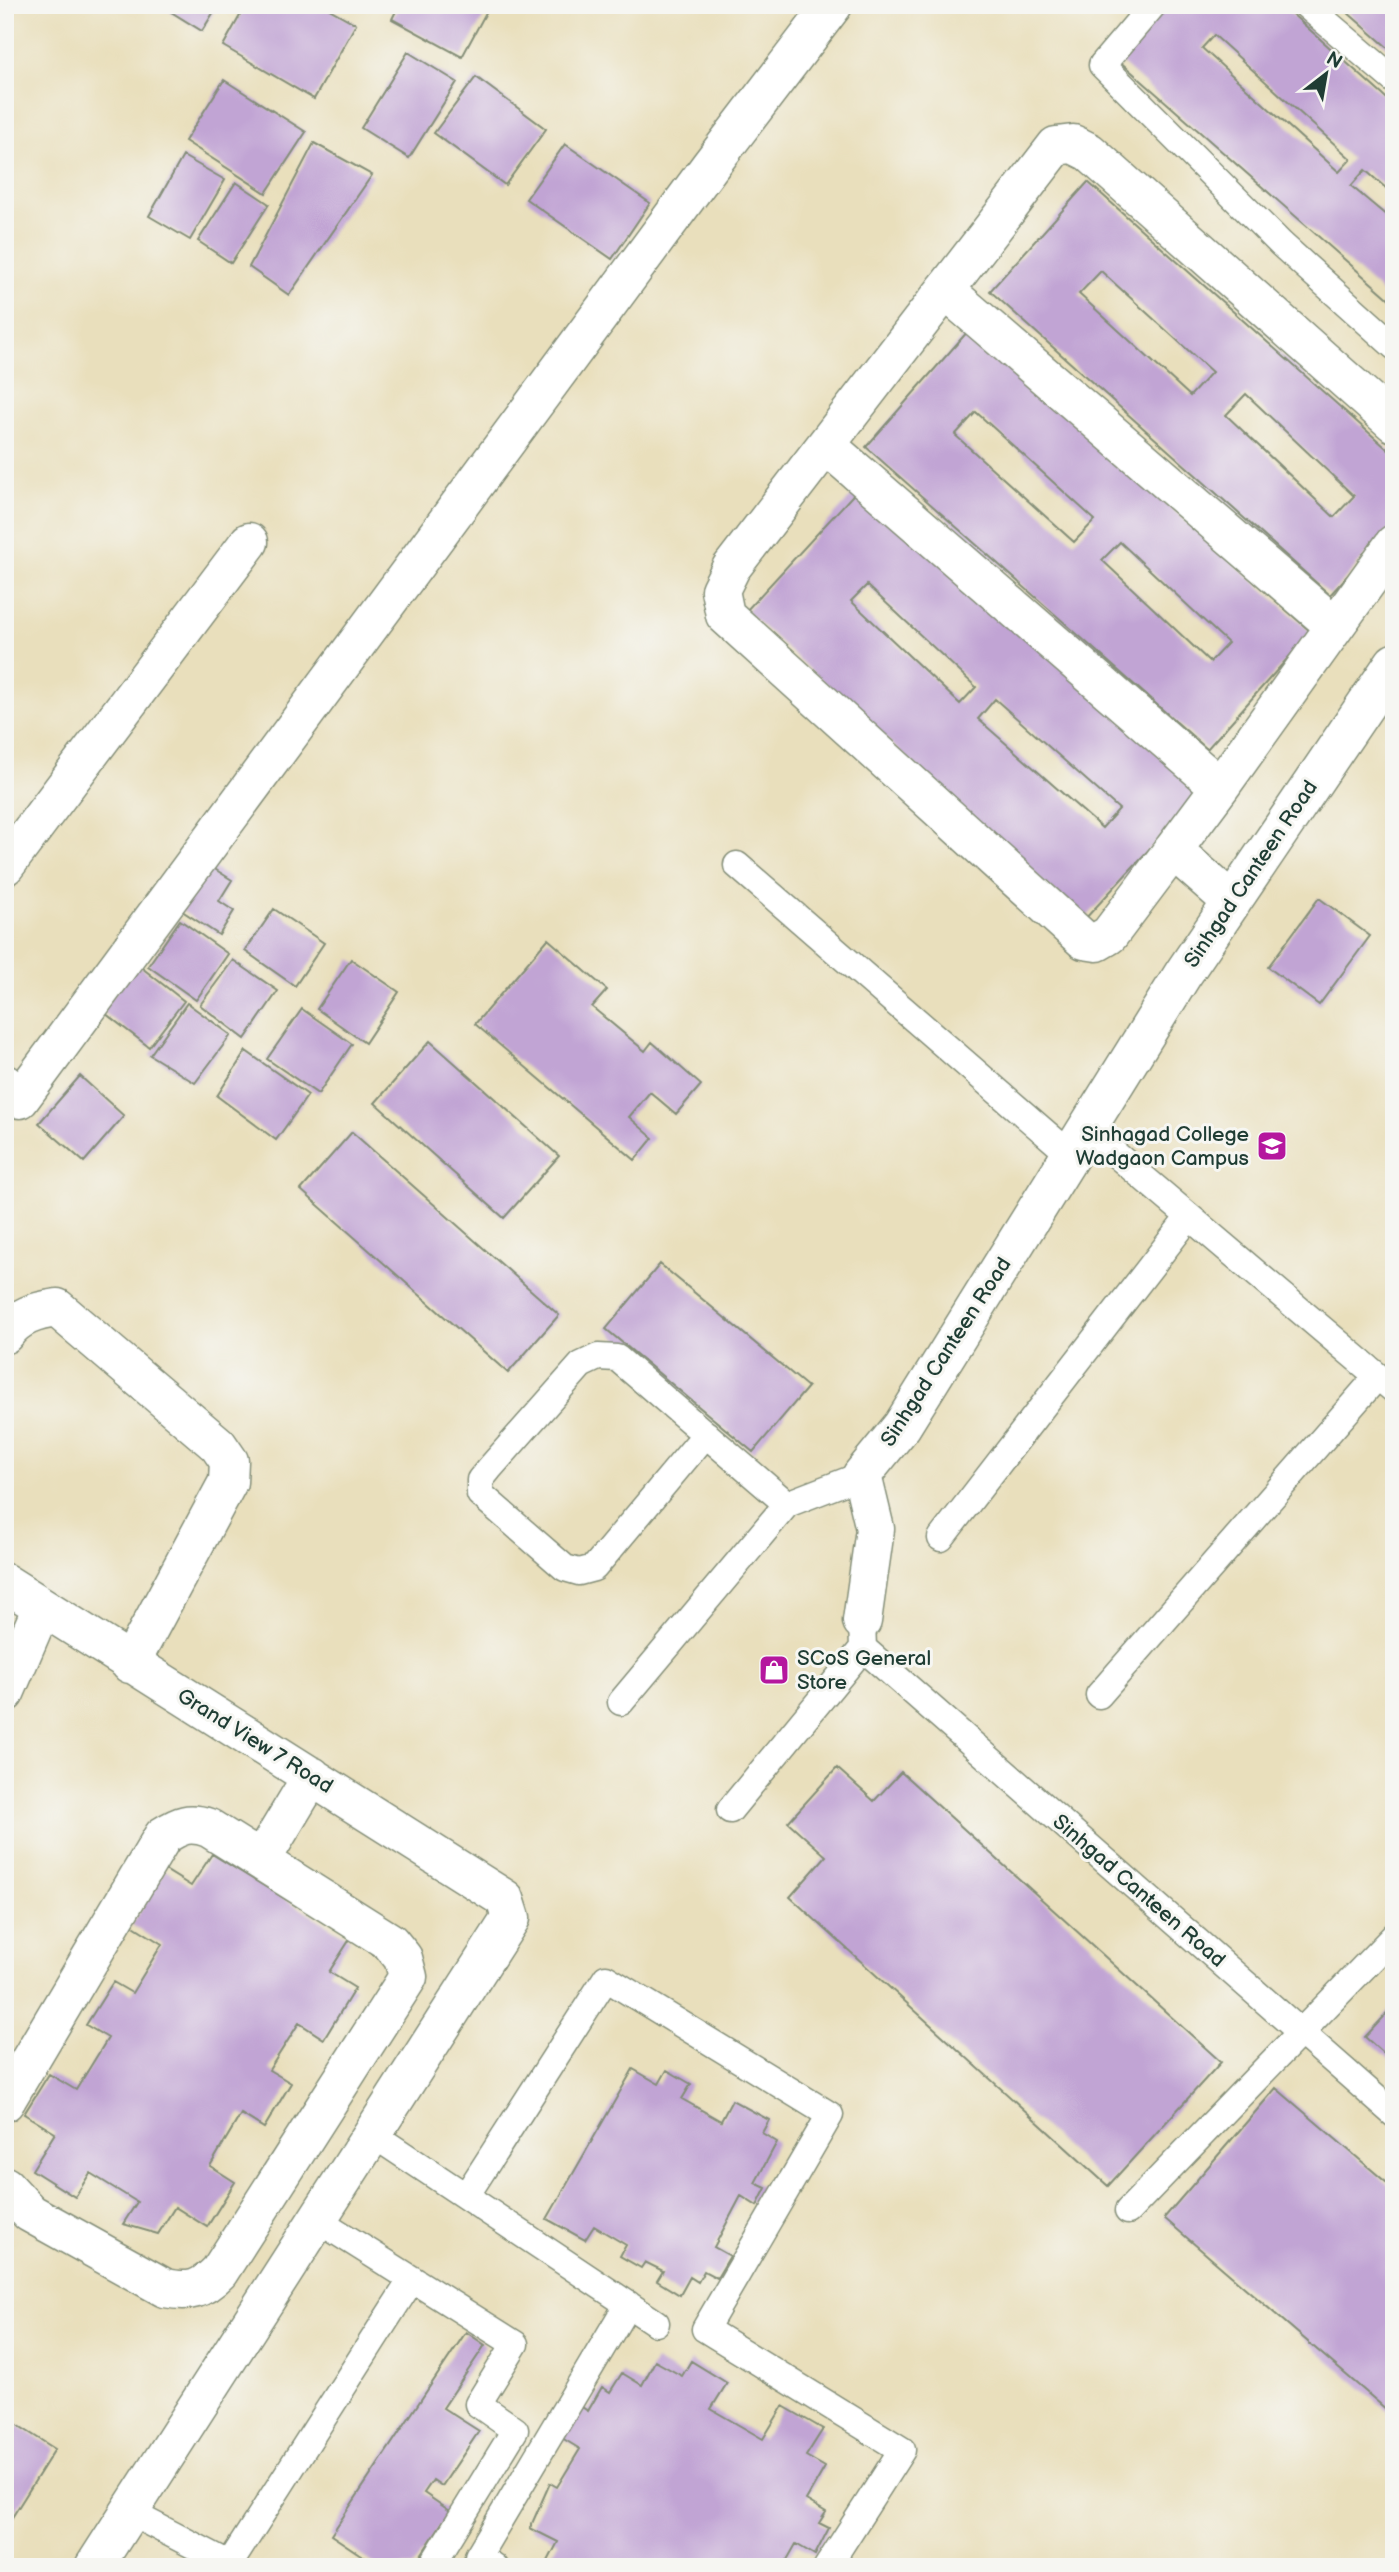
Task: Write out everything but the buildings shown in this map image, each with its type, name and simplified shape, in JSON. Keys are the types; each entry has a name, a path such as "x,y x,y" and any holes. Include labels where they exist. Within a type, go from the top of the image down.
{"street":[{"path":"5,1084 20,1099 833,5"},
{"path":"1394,423 1089,152 1073,144 1056,146 731,568 720,590 725,615 1084,940 1097,942 1109,936 1220,787 1394,544"},
{"path":"946,290 1335,626"},
{"path":"826,444 1220,787"},
{"path":"5,866 249,542"},
{"name":"Sinhgad Canteen Road","path":"862,1475 902,1426 1183,974 1394,663"},
{"path":"1173,850 1232,902"},
{"path":"5,1334 12,1324 34,1311 57,1308 218,1445 229,1461 228,1482 130,1664"},
{"path":"862,1475 875,1529 863,1635"},
{"name":"Grand View 7 Road","path":"5,1583 505,1899 511,1918 372,2134"},
{"path":"5,1693 42,1607"},
{"path":"262,1859 312,1776"},
{"path":"5,2102 163,1836 179,1826 193,1823 209,1828 262,1859 390,1942 403,1958 408,1977 219,2272 205,2287 187,2293 165,2288 30,2213 5,2186"},
{"path":"94,2567 372,2134"}],"lane":[{"path":"1153,5 1102,65 1281,244 1394,346"},
{"path":"1306,5 1394,80"},
{"path":"737,865 1080,1143 1189,1217 1385,1384 1098,1695"},
{"path":"941,1538 1189,1217"},
{"path":"706,1434 594,1568 579,1572 565,1568 480,1494 480,1480 489,1469 582,1365 598,1357 617,1358 706,1434 787,1504"},
{"path":"621,1702 787,1504 862,1475"},
{"path":"730,1810 863,1635"},
{"name":"Sinhgad Canteen Road","path":"863,1635 1301,2033 1394,2114"},
{"path":"1128,2211 1394,1936"},
{"path":"466,2196 607,1978 830,2115 705,2329 902,2450 827,2567"},
{"path":"372,2134 656,2323"},
{"path":"317,2220 514,2344 478,2404 515,2430 431,2567"},
{"path":"129,2512 232,2566 412,2279"},
{"path":"494,2567 478,2556 628,2304"}],"place":[{"name":"Sinhagad College Wadgaon Campus","path":"1272,1146"},
{"name":"SCoS General Store","path":"774,1670"}]}
